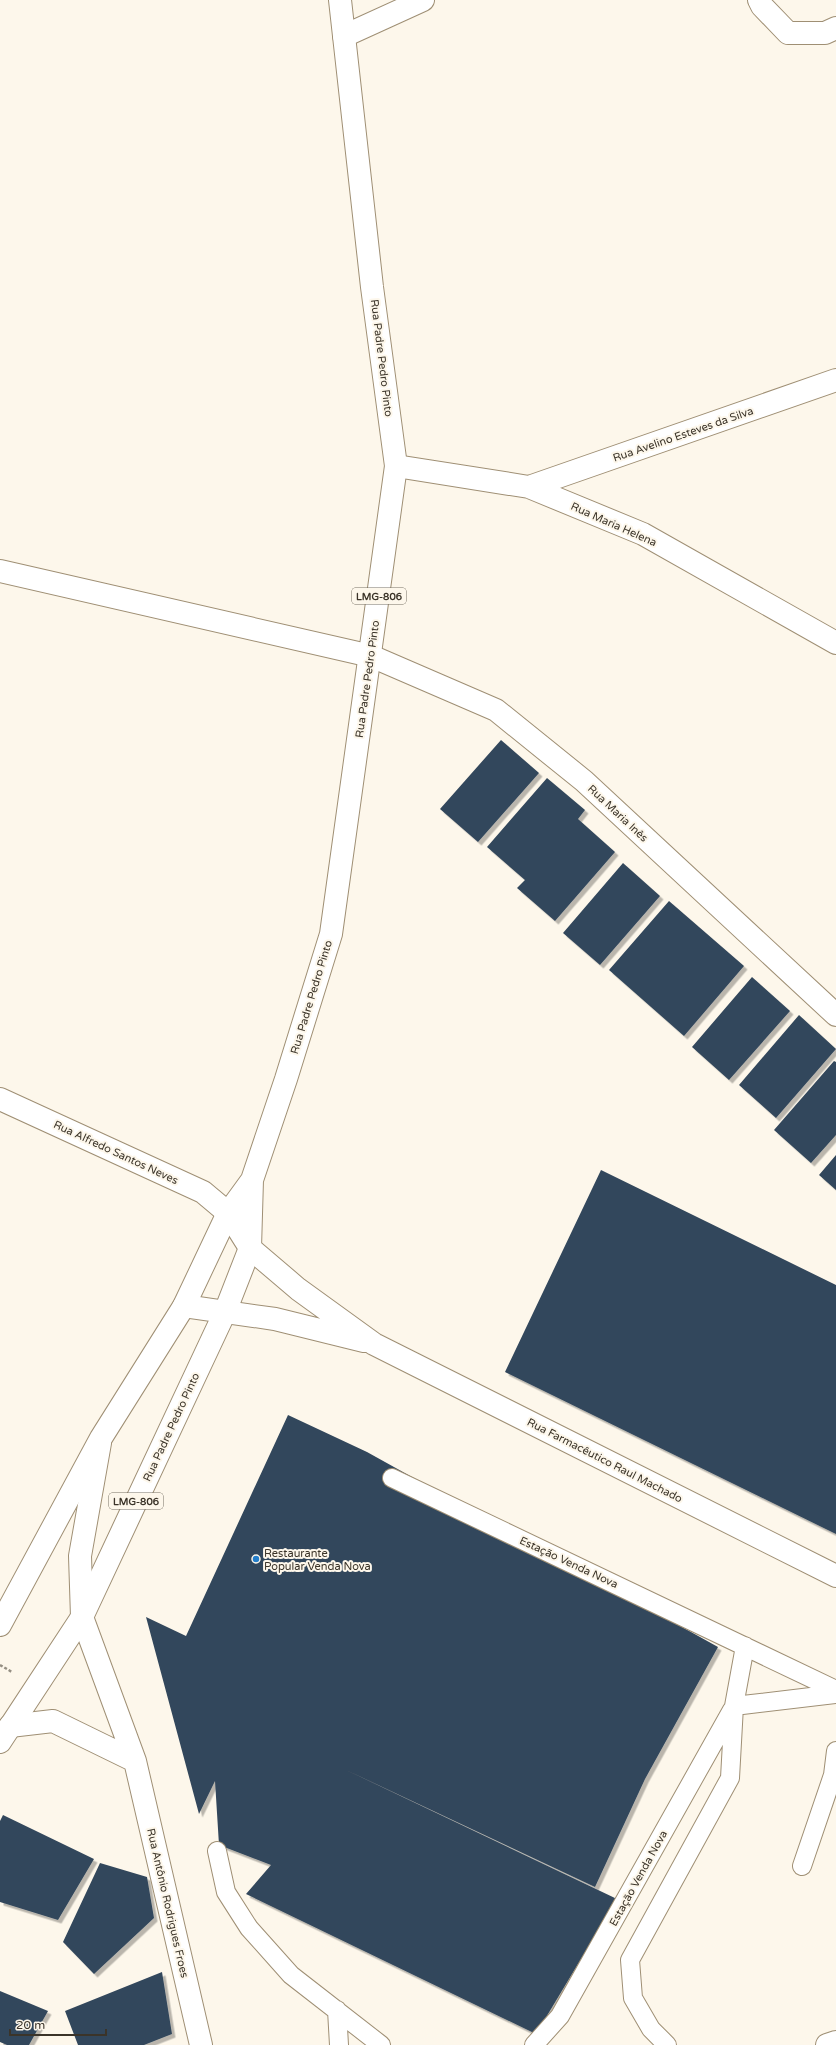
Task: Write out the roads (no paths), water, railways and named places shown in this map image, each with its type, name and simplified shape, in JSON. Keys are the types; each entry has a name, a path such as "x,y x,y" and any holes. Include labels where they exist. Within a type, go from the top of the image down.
{"main road":[{"name":"Rua Padre Pedro Pinto","path":"5,1734 82,1617 225,1312 250,1248 252,1180 286,1079 331,934 396,466 372,287 340,0"},
{"path":"344,36 423,0"},
{"path":"759,0 762,6 788,33 825,33 836,28"},
{"name":"Rua Avelino Esteves da Silva","path":"529,487 836,380"},
{"name":"Rua Maria Helena","path":"396,466 529,487 642,534 836,643"},
{"name":"Rua Maria Inês","path":"0,571 370,656 496,710 584,781 836,1015"},
{"name":"Rua Alfredo Santos Neves","path":"0,1098 203,1192 228,1213 250,1248"},
{"name":"Rua Padre Pedro Pinto","path":"0,1625 101,1438 184,1306 228,1213 252,1180"},
{"name":"Rua Farmacêutico Raul Machado","path":"250,1248 298,1289 374,1344 836,1576"},
{"name":"Rua Farmacêutico Raul Machado","path":"184,1306 275,1319 374,1344"},
{"name":"Rua Antônio Rodrigues Froes","path":"101,1438 80,1556 82,1617 135,1761 201,2045"},
{"path":"5,1734 53,1721 135,1761"},
{"path":"827,2045 836,2042"}],"lane":[{"name":"Estação Venda Nova","path":"392,1478 836,1690"},
{"name":"Estação Venda Nova","path":"667,2045 651,2029 633,1998 630,1960 730,1778 734,1706 745,1646"},
{"path":"734,1706 836,1694"},
{"name":"Estação Venda Nova","path":"534,2045 560,2016 734,1706"},
{"path":"802,1866 833,1775 836,1751"},
{"path":"217,1851 226,1892 249,1928 291,1975 381,2045"},
{"path":"337,2010 339,2045"}],"place":[{"name":"Restaurante Popular Venda Nova","path":"256,1559"}]}
